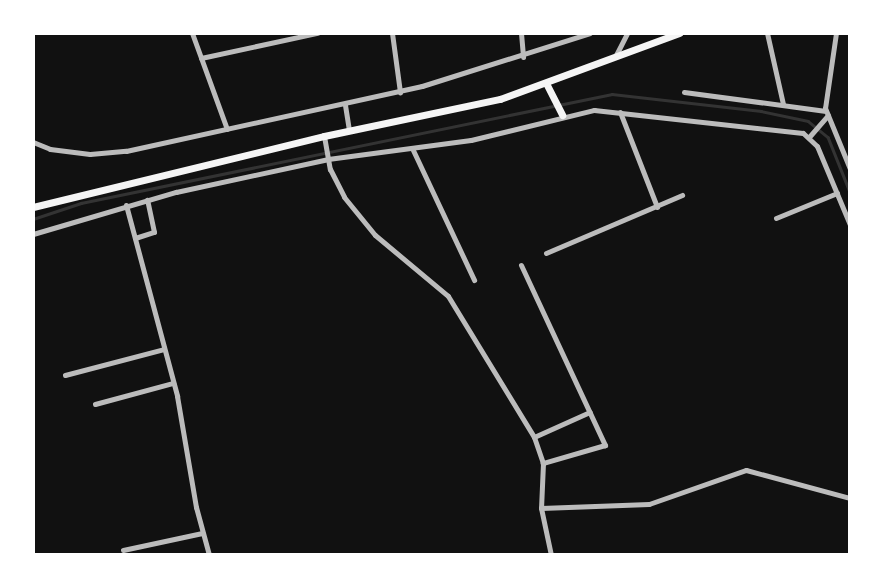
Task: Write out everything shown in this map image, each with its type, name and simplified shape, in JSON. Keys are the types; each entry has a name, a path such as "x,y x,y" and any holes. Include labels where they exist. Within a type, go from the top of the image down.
{"main road":[{"path":"33,207 324,136 500,99 679,33"},
{"path":"547,83 561,113"}],"street":[{"path":"191,33 227,129"},
{"path":"201,58 317,33"},
{"path":"392,33 400,92"},
{"path":"521,33 523,57"},
{"path":"563,33 564,43"},
{"path":"33,142 50,149 90,154 227,129 400,92 523,57 590,33"},
{"path":"615,57 627,33"},
{"path":"767,33 783,104"},
{"path":"811,135 826,115 836,33"},
{"path":"684,92 783,104 826,115"},
{"path":"345,105 349,131"},
{"path":"33,234 147,200 328,159 489,137 561,113 594,110 620,112 796,131 811,135"},
{"path":"620,112 657,207"},
{"path":"826,115 850,169"},
{"path":"811,135 850,225"},
{"path":"324,136 328,159 338,188 360,219 448,296 534,437 543,463 541,508 551,555"},
{"path":"412,148 474,280"},
{"path":"776,219 837,193"},
{"path":"546,253 682,195"},
{"path":"135,239 154,232 147,200"},
{"path":"126,205 173,383 202,533 209,555"},
{"path":"521,265 605,443 602,448 543,463"},
{"path":"65,375 164,349"},
{"path":"95,404 173,383"},
{"path":"534,437 590,412"},
{"path":"541,508 649,504 746,470 850,498"},
{"path":"123,550 202,533"}],"waterway":[{"path":"33,219 81,203 612,94 761,111 808,121 828,137 850,192"}]}
